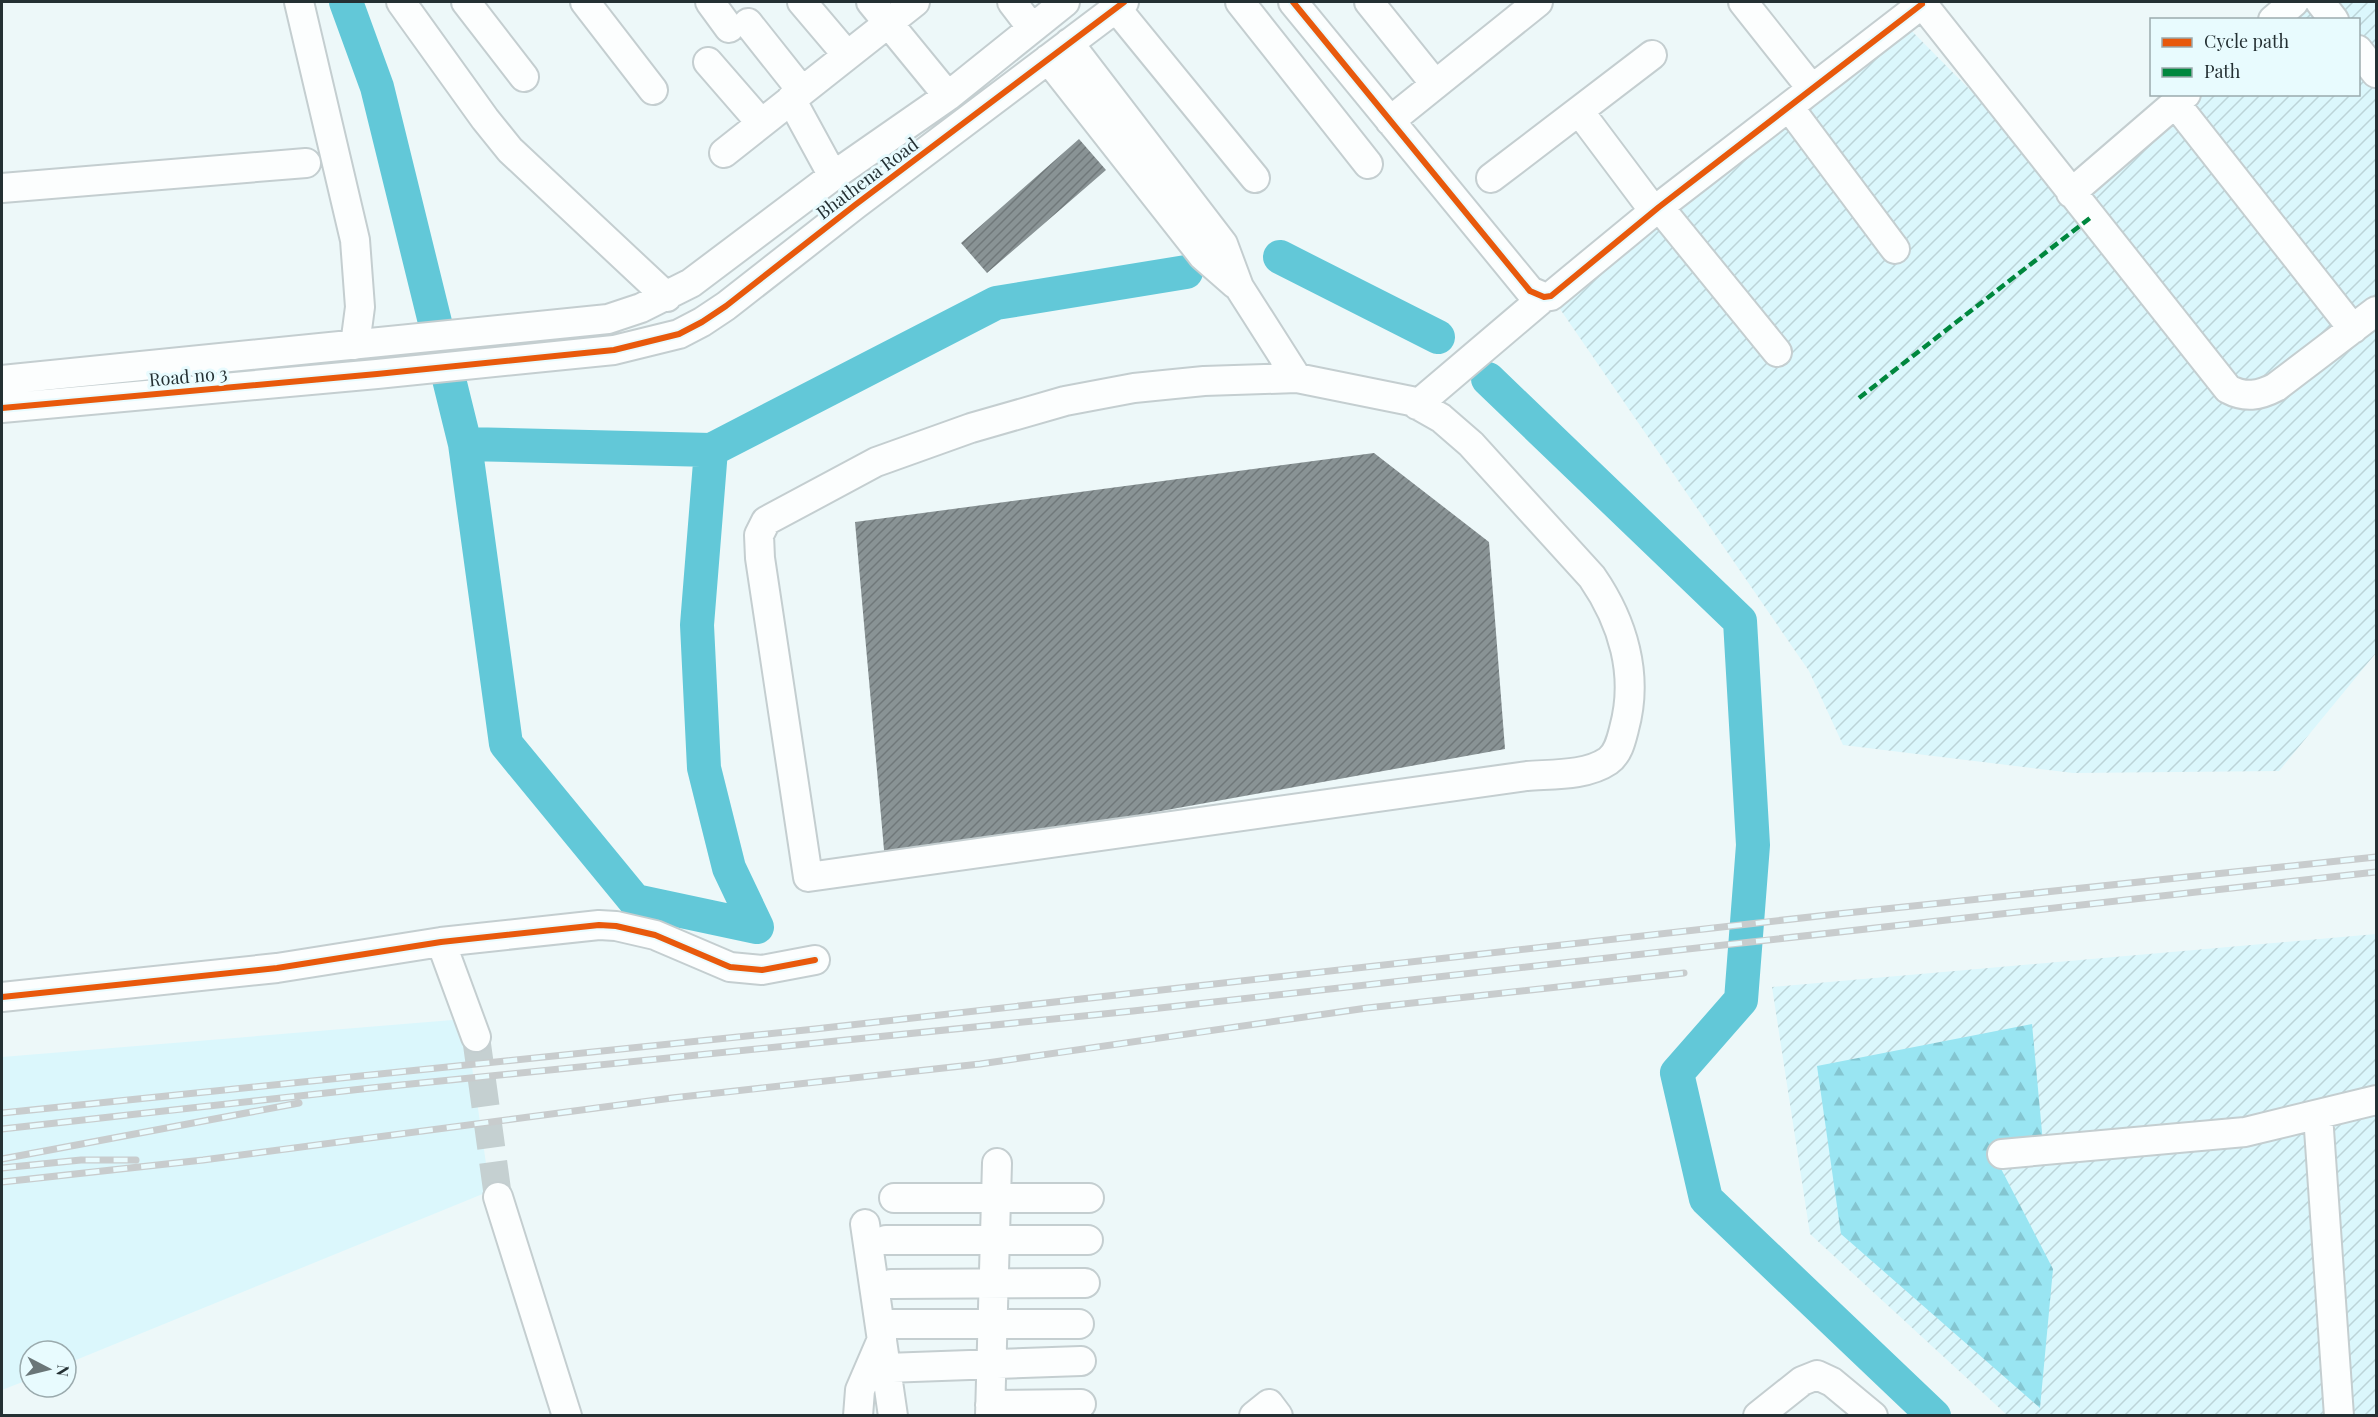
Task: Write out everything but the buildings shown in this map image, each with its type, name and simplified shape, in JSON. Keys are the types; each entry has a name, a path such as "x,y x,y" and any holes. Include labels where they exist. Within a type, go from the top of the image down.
{"street":[{"path":"299,2 355,240 364,344"},
{"path":"401,2 510,150 667,297"},
{"path":"466,2 524,77"},
{"path":"585,2 653,90"},
{"path":"710,2 739,25 796,95 833,176"},
{"path":"802,2 847,56"},
{"path":"724,153 847,56 879,13 915,2"},
{"path":"1012,2 1031,27"},
{"name":"Bhathena Road","path":"608,319 667,297 691,283 833,176 948,96 1031,27 1065,2"},
{"path":"1240,2 1368,164"},
{"path":"1293,2 1530,291 1544,297 1551,296 1656,209 1922,3 2219,381 2228,389 2239,395 2264,393 2276,387 2376,311"},
{"path":"1369,2 1435,84"},
{"path":"1743,2 1812,89"},
{"path":"2275,18 2294,2"},
{"path":"2320,2 2332,18"},
{"path":"1120,5 1255,178"},
{"name":"Bhathena Road","path":"377,375 614,350 679,334 702,322 1120,5"},
{"path":"1390,121 1435,84 1519,7"},
{"path":"879,13 948,96"},
{"path":"1059,51 1222,244 1239,287 1298,378"},
{"path":"2360,53 2376,74"},
{"path":"1491,178 1652,55"},
{"path":"708,62 761,123"},
{"path":"2071,193 2181,99 2353,329"},
{"path":"1789,107 1895,249"},
{"path":"1579,111 1656,209 1777,352"},
{"path":"2,188 306,163"},
{"path":"1417,405 1544,297"},
{"name":"Road no 3","path":"2,380 608,319"},
{"name":"Road no 3","path":"2,408 377,375"},
{"path":"1298,378 1378,393 1411,401 1417,405 1441,418 1471,444 1592,577 1607,599 1622,632 1629,663 1627,720 1616,752 1610,760 1581,771 1527,776 808,877 760,558 759,536 766,521 876,462 971,428 1065,401 1145,387 1204,381 1298,378"},
{"path":"2,997 277,968 441,942 599,925 655,935 730,967 762,970 815,960"},
{"path":"441,942 476,1037"},
{"path":"2002,1154 2245,1132 2376,1100"},
{"path":"2318,1115 2339,1416"},
{"path":"997,1163 990,1410 1081,1404"},
{"path":"498,1197 567,1416"},
{"path":"894,1198 1089,1198"},
{"path":"893,1416 881,1331 876,1232 995,1240 1088,1240"},
{"path":"891,1284 1085,1283"},
{"path":"881,1331 993,1323 1079,1324"},
{"path":"858,1416 860,1390 881,1331"},
{"path":"886,1368 1082,1360"},
{"path":"1758,1416 1809,1377 1817,1375 1832,1382 1873,1416"},
{"path":"1254,1416 1269,1404 1278,1416"}],"shaded area":[{"path":"2301,2 2376,2 2376,653 2279,771 2073,773 1843,745 1809,671 1560,309 1895,14 2067,188 2183,96 2360,96 2360,18 2279,18"},
{"path":"2376,934 2376,1415 2007,1415 1810,1234 1772,987"},
{"path":"465,1019 490,1191 78,1359 78,1339 18,1339 18,1384 2,1390 2,1057"}],"green space":[{"path":"2032,1024 2043,1143 1997,1161 2053,1269 2040,1408 1841,1234 1817,1066"}],"waterway":[{"path":"346,2 377,87 465,444 506,744 635,901 757,927 729,868 704,768 697,625 711,450 996,303 1186,272"},
{"path":"1280,257 1438,337"},
{"path":"1488,379 1740,621 1753,845 1741,1000 1677,1073 1706,1199 1934,1416"},
{"path":"465,444 711,450"}],"tunnel":[{"path":"476,1037 498,1197"}],"railway":[{"path":"2,1113 815,1029 1837,914 2376,857"},
{"path":"2,1129 371,1088 1133,1011 2376,872"},
{"path":"2,1182 203,1160 672,1098 980,1064 1367,1008 1684,973"},
{"path":"2,1159 299,1103"},
{"path":"2,1168 81,1160 136,1160"}],"marked path":[{"path":"1859,398 2090,218"}],"cycle path":[{"path":"2,408 614,350 679,334 726,306 855,205 1124,2"},
{"path":"1293,2 1530,291 1544,297 1551,296 1659,207 1922,4"},
{"path":"2,997 277,968 441,942 599,925 616,926 655,935 730,967 762,970 815,960"}]}
